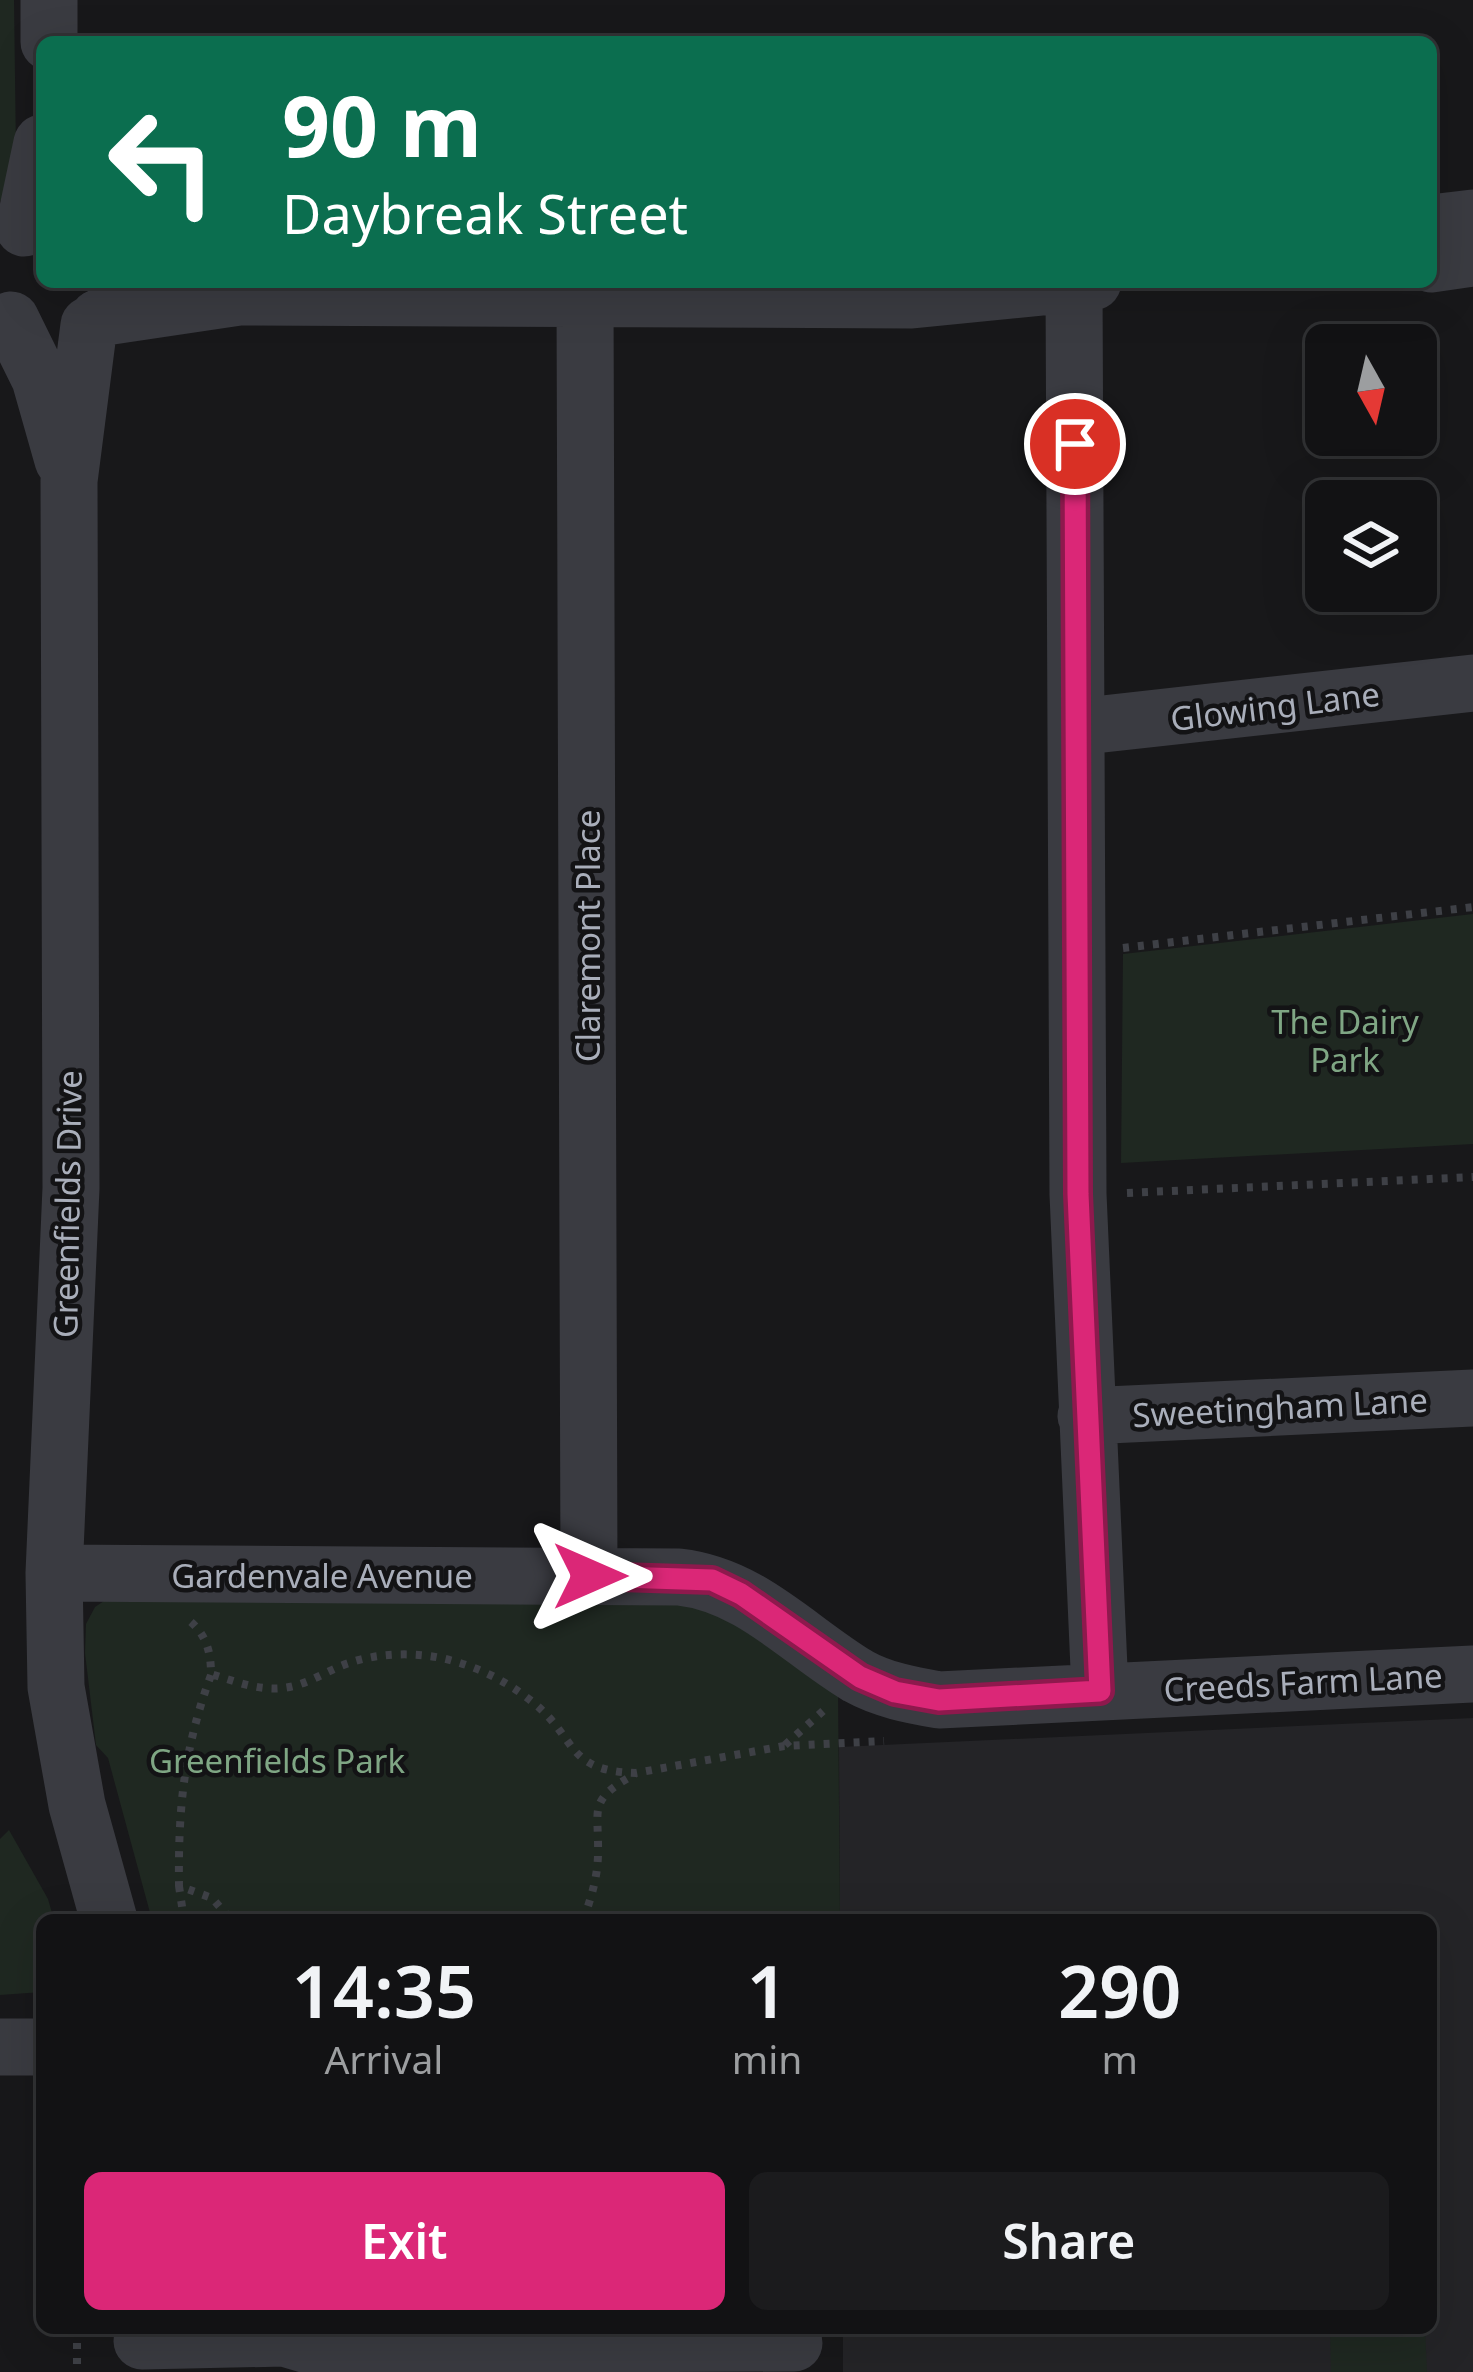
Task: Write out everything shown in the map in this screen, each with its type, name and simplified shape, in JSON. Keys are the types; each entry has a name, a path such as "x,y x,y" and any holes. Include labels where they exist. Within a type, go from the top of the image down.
{"street":[{"path":"49,0 49,36"},
{"path":"36,167 11,269 41,336 58,338 100,308 238,297 912,300 1033,288"},
{"path":"1437,223 1473,218"},
{"path":"1437,262 1473,258"},
{"name":"Greenfields Drive","path":"11,269 69,481"},
{"path":"206,288 238,297"},
{"path":"1083,288 1076,727 1078,1194 1100,1691"},
{"name":"Claremont Place","path":"585,296 590,1576"},
{"name":"Greenfields Drive","path":"100,308 69,481 71,1188 54,1491 54,1573 56,1687 77,1805 108,1914"},
{"name":"Glowing Lane","path":"1076,727 1473,683"},
{"name":"Sweetingham Lane","path":"1086,1416 1473,1398"},
{"name":"Gardenvale Avenue","path":"54,1573 590,1576"},
{"name":"Creeds Farm Lane","path":"590,1576 712,1580 741,1594 860,1677 895,1692 939,1700 1473,1674"},
{"path":"0,2047 36,2047"},
{"path":"142,2347 284,2338 308,2345 683,2336 794,2343"}],"path":[{"path":"1078,950 1473,908"},
{"path":"1078,1194 1473,1177"},
{"path":"150,1574 154,1606 196,1626 212,1657 181,1785 179,1886 183,1914"},
{"path":"211,1674 278,1689 377,1656 446,1658 480,1669 537,1705 576,1755 611,1772 636,1773 784,1746 903,1740"},
{"path":"585,1914 597,1866 594,1816 614,1786 636,1773"},
{"path":"179,1886 212,1898 226,1914"},
{"path":"77,2334 77,2372"}],"shaded area":[{"path":"1473,1718 1473,2372 843,2372 843,2334 1437,2334 1437,1914 840,1914 839,1747"}],"green space":[{"path":"0,0 14,0 16,153 0,201"},
{"name":"The Dairy Park","path":"1473,914 1473,1144 1121,1163 1123,954"},
{"name":"Greenfields Park","path":"110,1597 678,1601 724,1611 838,1691 840,1914 150,1914 108,1758 96,1745 85,1653 86,1624 95,1607"},
{"path":"9,1830 52,1914 36,1914 36,1992 0,1995 0,1839"},
{"path":"1330,2334 1425,2334 1427,2372 1331,2372"}],"route":[{"path":"590,1576 712,1580 741,1594 860,1677 895,1692 939,1700 1100,1691 1078,1194 1075,444"}]}
